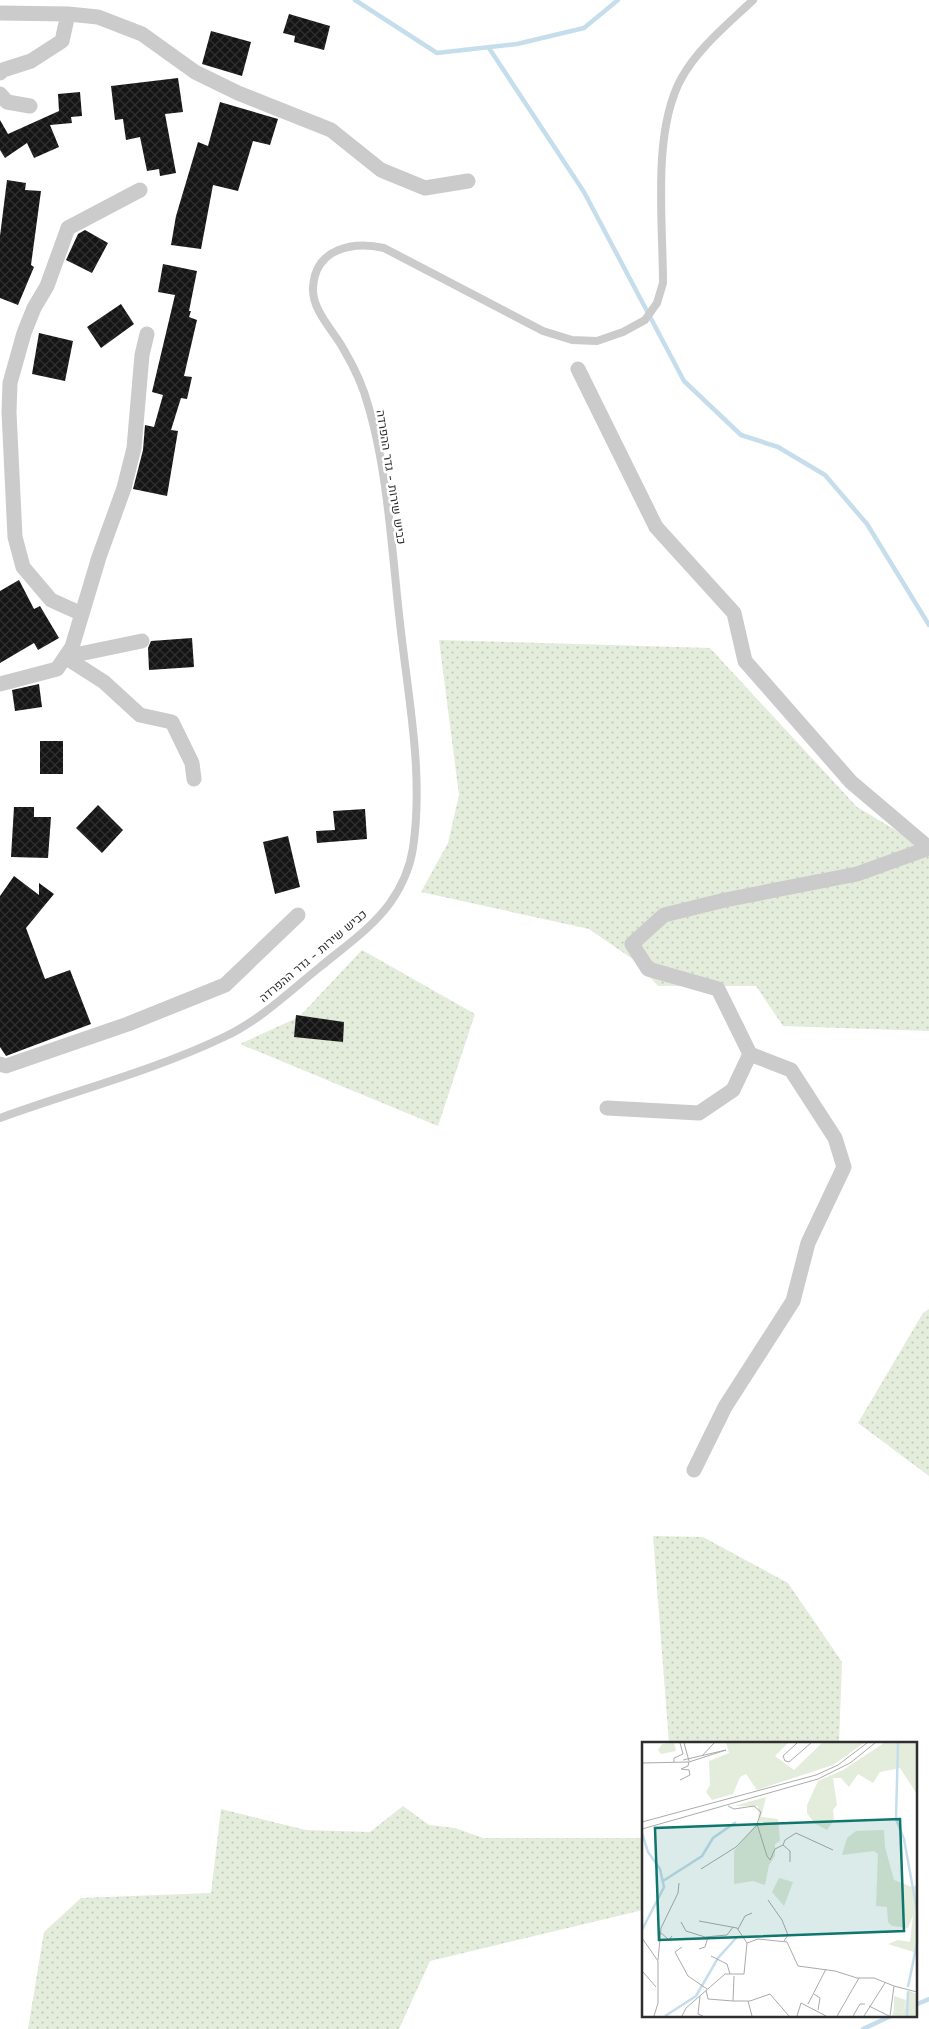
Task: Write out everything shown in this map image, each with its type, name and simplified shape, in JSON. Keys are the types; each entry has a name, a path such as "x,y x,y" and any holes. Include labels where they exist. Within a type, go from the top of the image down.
{"street":[{"path":"0,13 68,14 98,17 142,34 196,72 238,93 331,130 381,170 425,188 468,181"},
{"path":"0,73 3,70 31,61 62,41 68,14"},
{"path":"0,94 7,102 30,106"},
{"path":"82,614 51,600 23,566 15,537 4,404 24,333 34,308 47,286 68,228 140,190"},
{"path":"0,684 57,669 72,648 99,557 124,488 134,448 142,354 147,334"},
{"path":"578,369 656,527 734,613 745,661 851,782 929,848 857,874 725,900 664,915 632,944 648,969 718,989 750,1054 791,1070 835,1138 844,1167 808,1243 793,1301 725,1407 694,1470"},
{"path":"65,657 142,641"},
{"path":"65,657 104,682 140,715 172,722 192,763 194,779"},
{"path":"0,1064 6,1066 128,1024 225,985 298,914"},
{"path":"608,1108 698,1113 733,1090 750,1054"}],"lane":[{"name":"כביש שירות - גדר ההפרדה","path":"0,1118 226,1037 272,1006 358,936 389,904 405,878 413,850 418,782 388,513 376,441 363,388 345,351 314,303 312,286 319,267 331,253 350,245 365,243 384,248 543,331 572,340 597,341 624,332 645,320 656,303 663,283 662,145 668,110 682,78 698,57 709,43 753,0"}],"green space":[{"path":"439,640 710,648 857,807 929,850 929,1031 783,1026 756,986 658,986 634,960 589,929 421,892 448,843 459,795"},
{"path":"362,950 475,1014 438,1126 240,1044 299,1017"},
{"path":"929,1309 929,1476 858,1423 923,1313"},
{"path":"653,1536 703,1537 788,1583 842,1662 839,1742 669,1742"},
{"path":"403,1806 429,1825 455,1828 483,1838 642,1838 642,1910 430,1961 399,2029 28,2029 44,1932 81,1898 211,1893 221,1809 306,1830 370,1832"}],"building":[{"path":"289,14 330,26 324,50 294,42 295,36 283,33"},
{"path":"211,31 251,42 242,76 202,64"},
{"path":"178,78 183,112 165,114 176,173 160,176 159,169 147,171 140,137 126,140 123,119 115,120 111,86"},
{"path":"80,92 82,116 71,117 72,123 50,125 59,147 34,158 27,143 5,158 0,150 0,120 8,134 59,111 58,94"},
{"path":"220,102 278,119 270,145 253,141 238,191 213,185 201,249 171,245 176,216 198,142 208,146"},
{"path":"7,180 26,183 25,190 41,191 31,265 34,267 18,305 0,298 0,236"},
{"path":"85,230 108,243 92,273 66,260 78,234"},
{"path":"163,264 197,271 189,317 197,320 184,376 192,377 187,399 181,398 171,430 178,431 167,496 133,489 143,450 145,425 154,427 163,395 152,392 175,295 158,292"},
{"path":"121,304 134,324 101,348 87,327"},
{"path":"39,333 73,341 65,381 32,374"},
{"path":"19,580 34,609 40,606 59,638 38,650 34,643 0,663 0,591"},
{"path":"192,638 194,667 149,670 148,648 151,641"},
{"path":"39,684 42,707 15,711 12,690"},
{"path":"40,741 63,741 63,774 40,774"},
{"path":"98,805 123,830 102,853 76,828"},
{"path":"14,807 34,807 34,817 51,817 48,858 11,857"},
{"path":"365,809 367,839 317,843 316,831 335,830 333,811"},
{"path":"288,836 300,887 275,894 263,842"},
{"path":"14,876 39,895 39,883 54,894 26,928 45,979 70,970 91,1024 6,1056 0,1047 0,896"},
{"path":"296,1015 344,1022 343,1042 294,1037"}],"waterway":[{"path":"355,0 437,53 517,44 584,28 618,0"},
{"path":"489,48 584,192 684,381 741,435 778,447 825,475 867,524 929,625"},
{"path":"916,2005 929,1999"},
{"path":"863,2029 891,2016"}]}
